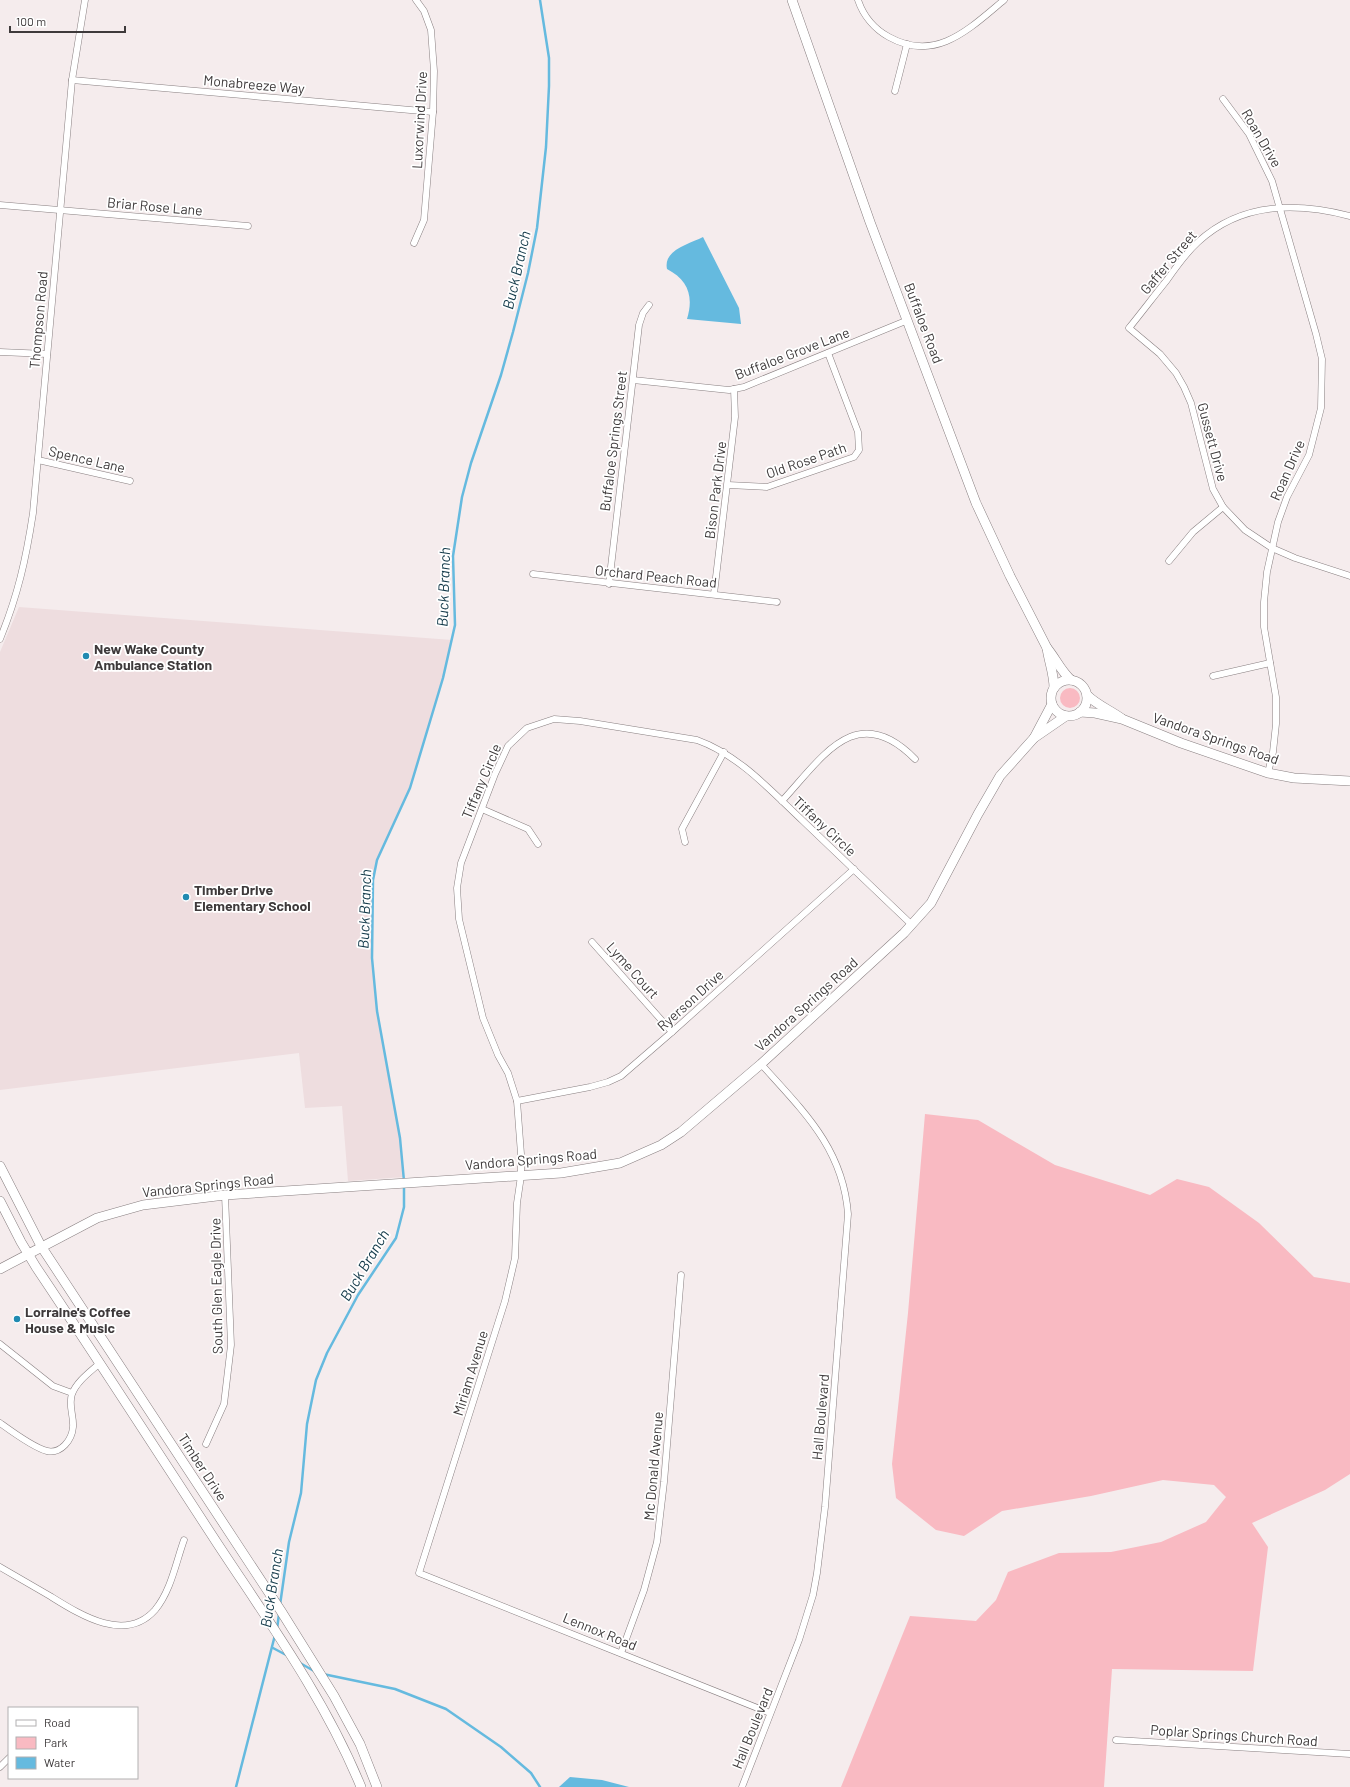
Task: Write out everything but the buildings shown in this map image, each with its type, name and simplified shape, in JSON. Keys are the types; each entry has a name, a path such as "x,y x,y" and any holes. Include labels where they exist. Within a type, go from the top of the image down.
{"street":[{"name":"Thompson Road","path":"0,639 14,603 25,561 33,513 72,80 84,0"},
{"name":"Luxorwind Drive","path":"414,243 424,220 433,112 434,71 431,30 424,11 416,0"},
{"name":"Buffaloe Road","path":"792,0 865,207 976,503 1010,576 1047,648 1071,680"},
{"path":"858,0 865,14 878,30 896,41 907,44 932,46 950,40 967,31 1004,0"},
{"path":"895,91 907,44"},
{"name":"Monabreeze Way","path":"72,80 433,112"},
{"name":"Roan Drive","path":"1223,100 1249,134 1261,155 1272,181 1322,359 1321,408 1310,455 1287,497 1275,531 1267,572 1264,602 1264,627 1276,697 1276,724 1273,752 1268,772"},
{"name":"Briar Rose Lane","path":"0,206 248,226"},
{"name":"Gaffer Street","path":"1129,328 1186,254 1209,232 1240,216 1271,207 1280,207 1329,210 1350,216"},
{"name":"Buffaloe Springs Street","path":"609,584 639,326 643,313 649,305"},
{"name":"Buffaloe Grove Lane","path":"633,380 704,388 734,389 744,387 908,320"},
{"name":"Gussett Drive","path":"1129,328 1160,354 1176,373 1184,387 1191,403 1213,489 1223,507 1245,530 1272,548 1295,558 1350,576"},
{"path":"0,352 47,354"},
{"name":"Old Rose Path","path":"728,485 767,487 854,457 859,450 858,432 828,353"},
{"name":"Bison Park Drive","path":"714,594 736,417 734,389"},
{"name":"Spence Lane","path":"38,460 130,481"},
{"path":"1168,561 1193,532 1223,507"},
{"name":"Orchard Peach Road","path":"533,574 609,584 714,594 777,602"},
{"name":"Buffaloe Road","path":"1047,648 1048,660 1053,673 1054,688"},
{"path":"1213,676 1270,663"},
{"path":"1071,680 1082,684 1087,694 1086,704 1076,715 1066,716 1060,713 1052,704 1051,699 1054,688 1061,681 1071,680"},
{"name":"Vandora Springs Road","path":"1087,694 1096,702 1122,719"},
{"name":"Vandora Springs Road","path":"1034,738 1052,704"},
{"name":"Vandora Springs Road","path":"1080,712 1095,713 1122,719 1181,743 1268,772 1307,779 1350,782"},
{"name":"Vandora Springs Road","path":"0,1269 41,1246 97,1218 139,1206 225,1196 561,1173 620,1163 661,1145 692,1124 761,1064 904,933 931,903 1000,776 1034,738 1066,716"},
{"name":"Tiffany Circle","path":"521,1176 517,1101 508,1073 498,1055 483,1018 459,918 457,888 461,863 508,746 527,728 554,719 580,721 668,734 697,740 724,752 753,774 911,924"},
{"path":"782,801 834,746 849,736 871,733 892,739 914,759"},
{"path":"685,842 682,829 724,752"},
{"path":"482,809 528,829 538,844"},
{"name":"Ryerson Drive","path":"517,1101 590,1087 608,1082 621,1076 854,869"},
{"name":"Lyme Court","path":"592,942 672,1032"},
{"name":"Hall Boulevard","path":"742,1787 799,1640 813,1595 817,1573 825,1499 848,1214 843,1181 828,1146 795,1102 761,1064"},
{"name":"Timber Drive","path":"0,1166 41,1246 334,1696 360,1744 377,1787"},
{"name":"Miriam Avenue","path":"419,1573 505,1301 514,1258 517,1203 521,1176"},
{"name":"South Glen Eagle Drive","path":"206,1444 224,1404 232,1345 225,1196"},
{"name":"Timber Drive","path":"0,1201 28,1253 321,1703 346,1751 361,1787"},
{"name":"Mc Donald Avenue","path":"621,1653 644,1590 657,1542 664,1482 681,1275"},
{"path":"0,1344 53,1386 72,1393"},
{"path":"0,1423 12,1432 45,1450 58,1450 67,1443 72,1434 74,1420 70,1403 72,1393 85,1375 100,1363"},
{"path":"0,1567 79,1613 100,1622 121,1626 137,1622 155,1610 169,1585 184,1540"},
{"name":"Lennox Road","path":"419,1573 770,1713"},
{"name":"Poplar Springs Church Road","path":"1116,1740 1350,1754"},
{"path":"0,1767 8,1759"}],"shaded area":[{"name":"Timber Drive Elementary School","path":"19,607 452,640 443,678 410,788 377,860 373,880 372,958 377,1011 400,1138 404,1177 348,1181 342,1106 305,1108 299,1053 0,1090 0,652"}],"green space":[{"path":"1066,688 1074,688 1080,694 1080,702 1074,708 1066,708 1060,702 1060,694"},
{"path":"925,1114 978,1120 1055,1165 1150,1195 1177,1179 1209,1187 1259,1223 1314,1277 1350,1283 1350,1474 1325,1490 1252,1523 1268,1547 1253,1671 1112,1669 1104,1787 841,1787 910,1616 976,1621 996,1600 1008,1572 1059,1553 1111,1552 1161,1542 1206,1522 1226,1497 1214,1485 1163,1480 1091,1496 1002,1511 964,1536 936,1530 896,1498 892,1464 908,1313"}],"water":[{"path":"703,237 739,308 741,324 687,319 690,303 688,290 680,278 667,269 667,262 669,257 678,248"},
{"path":"570,1777 602,1780 629,1787 559,1787"}],"waterway":[{"name":"Buck Branch","path":"404,1181 400,1138 377,1011 372,958 373,880 377,860 410,788 443,678 455,625 453,556 462,497 471,463 501,375 513,332 528,273 537,228 546,147 549,86 549,58 540,0"},
{"name":"Buck Branch","path":"280,1605 289,1542 301,1493 307,1424 316,1380 327,1353 358,1295 396,1238 404,1207 404,1186"},
{"name":"Buck Branch","path":"277,1629 279,1614"},
{"name":"Buck Branch","path":"236,1787 275,1635"},
{"path":"273,1648 288,1656"},
{"path":"300,1663 314,1671"},
{"path":"323,1674 395,1689 446,1709 501,1747 531,1773 540,1787"}],"place":[{"name":"New Wake County Ambulance Station","path":"86,656"},
{"name":"Timber Drive Elementary School","path":"186,897"},
{"name":"Lorraine's Coffee House & Music","path":"17,1319"}]}
